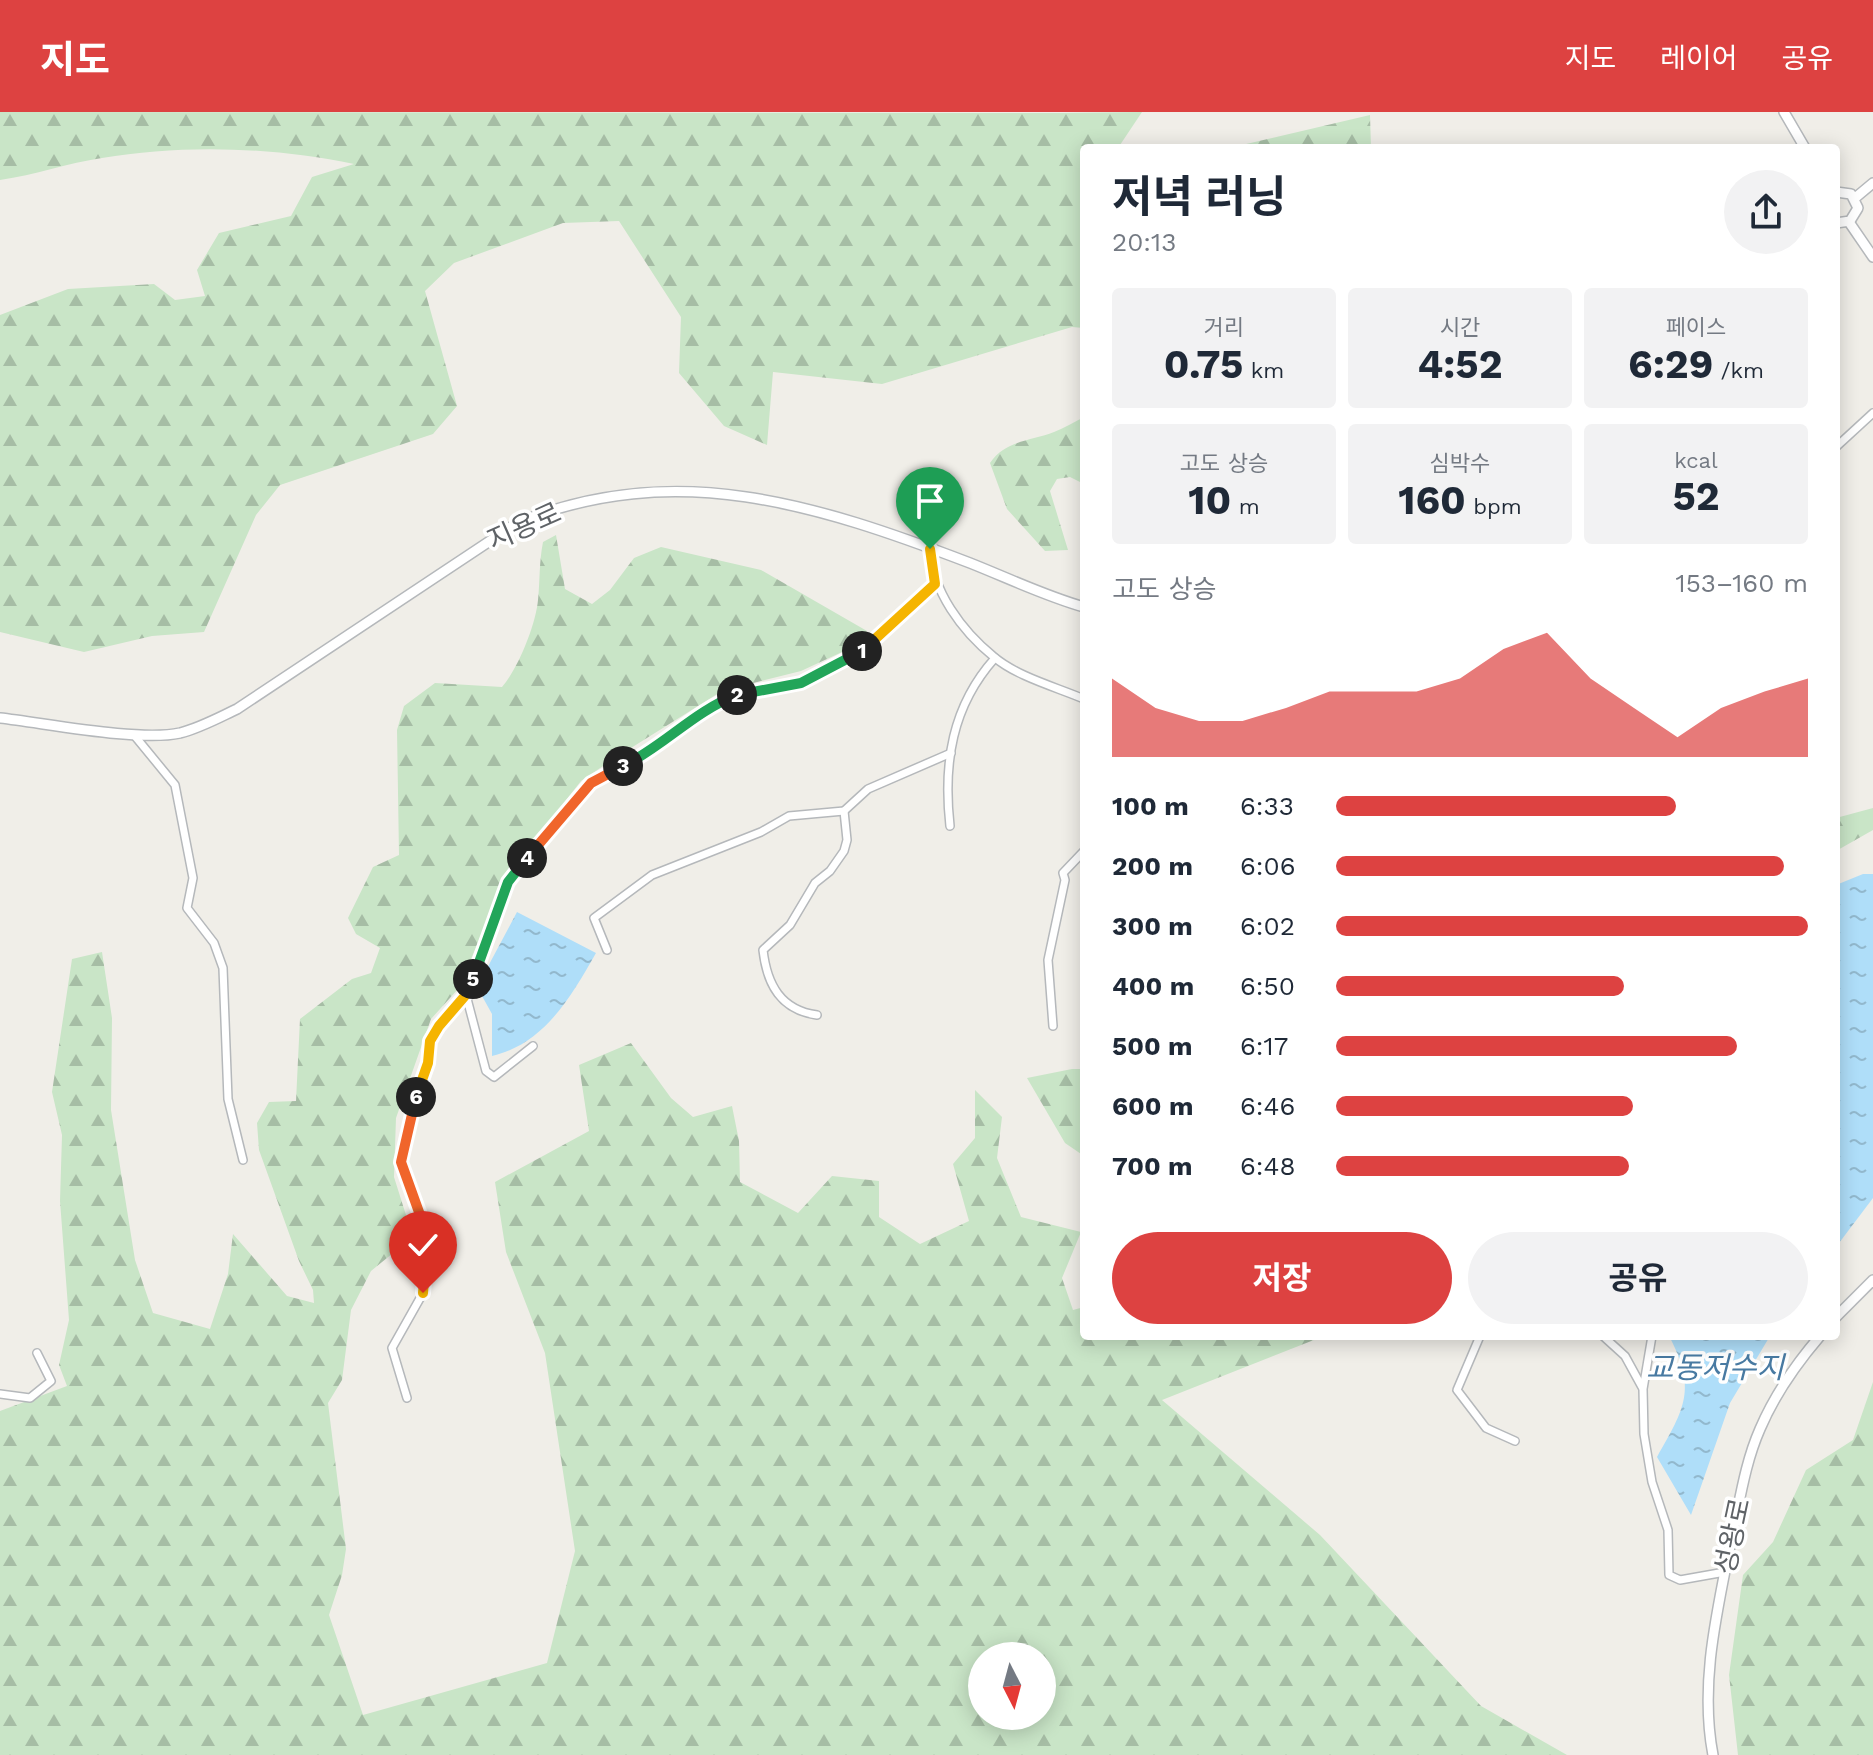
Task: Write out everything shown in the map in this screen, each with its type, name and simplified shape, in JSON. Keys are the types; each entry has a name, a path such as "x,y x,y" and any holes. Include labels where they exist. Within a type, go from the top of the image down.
{"street":[{"path":"1784,112 1803,144"},
{"path":"1855,198 1873,183"},
{"path":"1840,192 1846,191 1855,198 1857,213 1849,222 1840,223"},
{"path":"1849,222 1873,257"},
{"path":"1840,443 1873,413"},
{"name":"지용로","path":"0,718 132,733 176,734 201,727 237,709 472,550 517,523 569,505 631,493 704,490 813,508 1080,605"},
{"path":"930,549 935,584 995,658 1080,697"},
{"path":"407,1398 392,1348 423,1293 428,1234 401,1162 410,1113 428,1063 430,1041 466,993 480,964 487,934 508,882 591,783 648,753 712,705 736,696 801,683 861,651 935,584"},
{"path":"950,826 946,794 951,753 963,703 973,683 995,658"},
{"path":"132,733 175,785 193,878 187,908 214,943 223,968 228,1099 243,1160"},
{"path":"607,950 594,918 652,875 761,832 789,816 802,812 844,811 868,789 951,753"},
{"path":"817,1015 800,1013 784,1004 771,984 763,950 790,925 815,883 830,871 844,851 847,840 844,811"},
{"path":"1053,1026 1048,960 1065,880 1063,873 1080,855"},
{"path":"466,993 486,1071 494,1077 533,1046"},
{"path":"1840,1313 1873,1280"},
{"path":"1478,1340 1457,1390 1486,1428 1515,1441"},
{"path":"1607,1340 1625,1356 1643,1389"},
{"path":"1651,1340 1643,1389 1648,1460 1668,1530 1669,1575 1680,1580 1725,1572"},
{"name":"성왕로","path":"1713,1755 1708,1709 1710,1657 1747,1465 1760,1428 1783,1387 1817,1340"},
{"path":"0,1394 30,1398 51,1381 37,1353"}],"green space":[{"path":"0,112 1142,112 1121,144 1080,144 1080,328 1072,327 882,384 773,372 767,445 724,426 679,373 681,317 619,221 563,223 454,263 425,291 457,406 433,434 280,485 256,515 204,632 152,636 84,652 0,632 0,315 68,289 154,284 175,300 205,296 197,270 219,233 291,216 312,177 354,164 292,154 196,149 89,160 0,180"},
{"path":"1370,115 1371,144 1246,144"},
{"path":"1080,419 1080,482 1070,477 1057,479 1050,491 1068,550 1045,551 1007,509 990,463 1011,445 1054,432"},
{"path":"556,535 565,589 592,604 610,590 634,558 661,547 761,570 867,631 853,647 801,671 722,691 581,781 535,840 511,863 459,988 431,1019 396,1118 394,1177 411,1231 398,1249 371,1271 351,1310 342,1380 328,1403 346,1549 342,1575 329,1615 363,1715 547,1663 575,1551 545,1353 506,1252 495,1182 589,1131 579,1065 631,1043 671,1098 693,1117 732,1106 739,1141 740,1182 798,1213 832,1176 879,1181 879,1217 920,1244 969,1221 953,1164 975,1138 975,1090 1002,1117 997,1158 1021,1217 1080,1232 1062,1278 1073,1310 1080,1308 1080,1340 1314,1340 1162,1400 1320,1535 1481,1706 1567,1755 0,1755 0,1411 67,1386 59,1365 69,1320 60,1201 62,1135 52,1092 72,959 102,952 112,1018 111,1110 135,1260 153,1313 210,1329 228,1274 233,1234 287,1296 314,1303 313,1290 299,1261 259,1150 257,1123 269,1102 296,1101 300,1019 352,979 371,973 380,948 356,934 348,918 373,867 399,855 397,730 404,706 435,683 502,687 525,646 538,600 543,542"},
{"path":"1873,808 1873,830 1840,849 1840,817"},
{"path":"1080,1069 1080,1153 1065,1143 1027,1078"},
{"path":"1873,1382 1873,1755 1738,1755 1729,1675 1743,1575 1773,1542 1806,1470 1853,1440"}],"water":[{"path":"1863,874 1873,874 1873,1198 1840,1242 1840,883"},
{"path":"517,912 596,953 566,1002 541,1030 527,1041 492,1056 492,1014 477,987"},
{"name":"교동저수지","path":"1671,1340 1768,1340 1730,1403 1691,1515 1657,1457 1675,1425 1684,1398 1683,1370"}],"route":[{"path":"423,1293 428,1234 401,1162 410,1113 428,1063 430,1041 464,997 480,964 487,934 508,882 591,783 648,753 712,705 768,688 801,683 861,651 935,584 931,573 930,549"}]}
